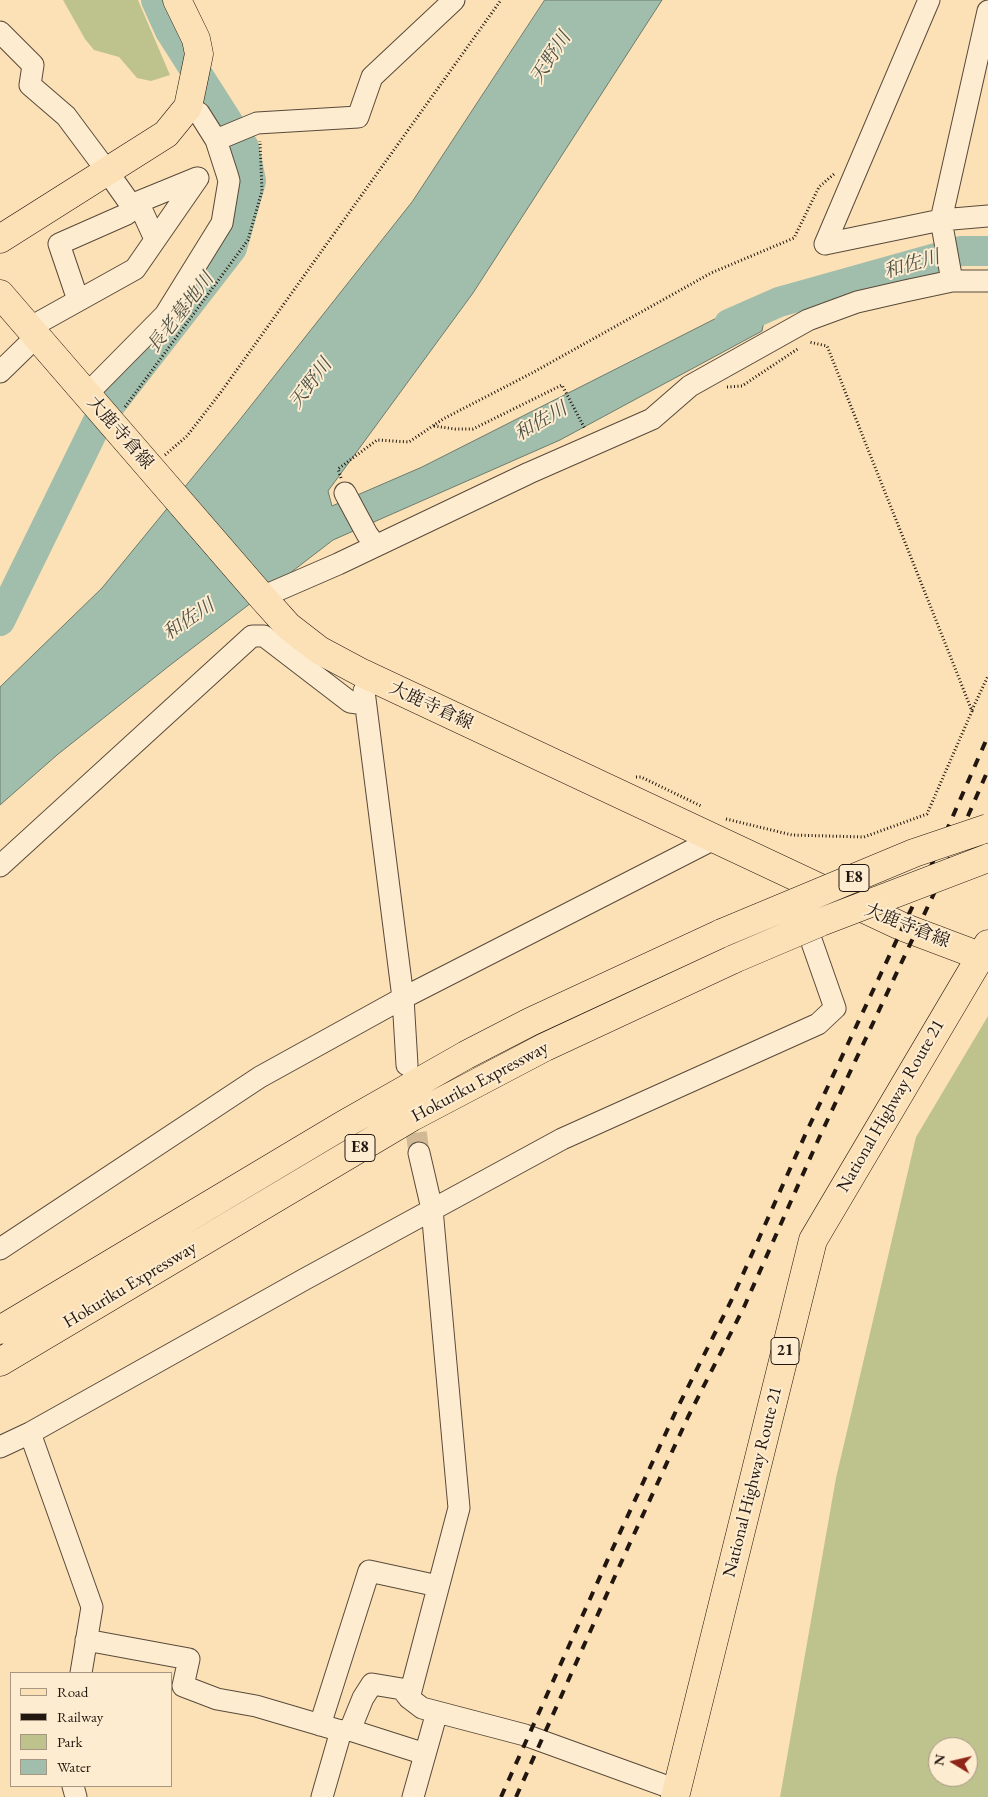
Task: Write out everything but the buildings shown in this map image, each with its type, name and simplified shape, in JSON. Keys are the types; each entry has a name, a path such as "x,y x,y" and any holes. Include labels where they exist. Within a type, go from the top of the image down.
{"main road":[{"path":"0,239 166,134 189,102 199,54 196,39 177,0"},
{"name":"大鹿寺倉線","path":"0,294 258,593 288,626 319,650 362,673 716,827 788,874 903,927 984,950"},
{"path":"809,895 928,838 988,813"},
{"name":"Hokuriku Expressway","path":"0,1330 326,1135 457,1060 530,1022 809,895 914,853 988,828"},
{"name":"Hokuriku Expressway","path":"0,1362 412,1117 494,1073 603,1019 736,963 821,922 988,858"},
{"path":"736,963 881,909 988,874"},
{"name":"National Highway Route 21","path":"676,1794 813,1240 984,950"}],"street":[{"path":"219,139 256,123 358,118 372,77 454,0"},
{"path":"929,0 825,244 941,220 988,216"},
{"path":"950,275 941,220 988,11"},
{"path":"0,32 33,65 30,85 66,116 134,204 156,239"},
{"path":"87,394 165,315 222,223 229,181 219,139 189,102"},
{"path":"78,300 59,244 127,214 134,204 197,178 227,174"},
{"path":"0,372 33,332 78,300 135,269 197,178"},
{"path":"258,593 338,564 372,540 652,419 690,386 808,320 857,302 950,275 988,281"},
{"path":"345,493 372,540"},
{"path":"0,866 252,636 264,636 350,702 365,704"},
{"path":"362,673 403,998 407,1065"},
{"path":"0,1249 260,1077 716,827"},
{"path":"0,1447 30,1433 432,1209 562,1139 818,1024 836,1008 788,874"},
{"path":"409,1698 459,1508 432,1209 419,1153"},
{"path":"30,1433 92,1607 81,1672"},
{"path":"320,1725 369,1571 438,1586"},
{"path":"86,1640 189,1659 183,1686 217,1699 256,1706 425,1754"},
{"path":"322,1797 346,1731 372,1684 402,1690 422,1708 525,1735 676,1794"},
{"path":"413,1797 437,1712"}],"path":[{"path":"151,469 187,436 221,392 501,0"},
{"path":"345,493 338,468 377,440 409,442 434,426 711,274 794,238 819,188 834,174"},
{"path":"699,381 710,388 742,386 809,341 827,346 972,710"},
{"path":"434,426 473,429 562,385 588,435"},
{"path":"716,827 727,819 792,835 864,837 927,814 988,676"},
{"path":"628,777 641,777 710,810"}],"green space":[{"path":"63,0 138,0 170,75 151,81 137,78 119,57 94,50 85,39"},
{"path":"988,1016 988,1797 780,1797 836,1478 916,1137"}],"water":[{"name":"天野川","path":"545,0 662,0 473,293 328,491 332,506 422,467 770,291 762,331 560,440 333,540 57,755 0,805 0,687 102,588 238,422 412,202"}],"waterway":[{"name":"長老墓地川","path":"0,621 98,421 232,248 251,181 244,147 170,31 156,0"},
{"name":"和佐川","path":"729,324 779,302 961,251 988,251"}],"tunnel":[{"path":"412,1101 419,1153"}],"railway":[{"path":"501,1797 676,1411 731,1301 806,1133 924,882 988,736"},
{"path":"516,1797 688,1417 744,1307 819,1138 937,887 988,770"}]}
